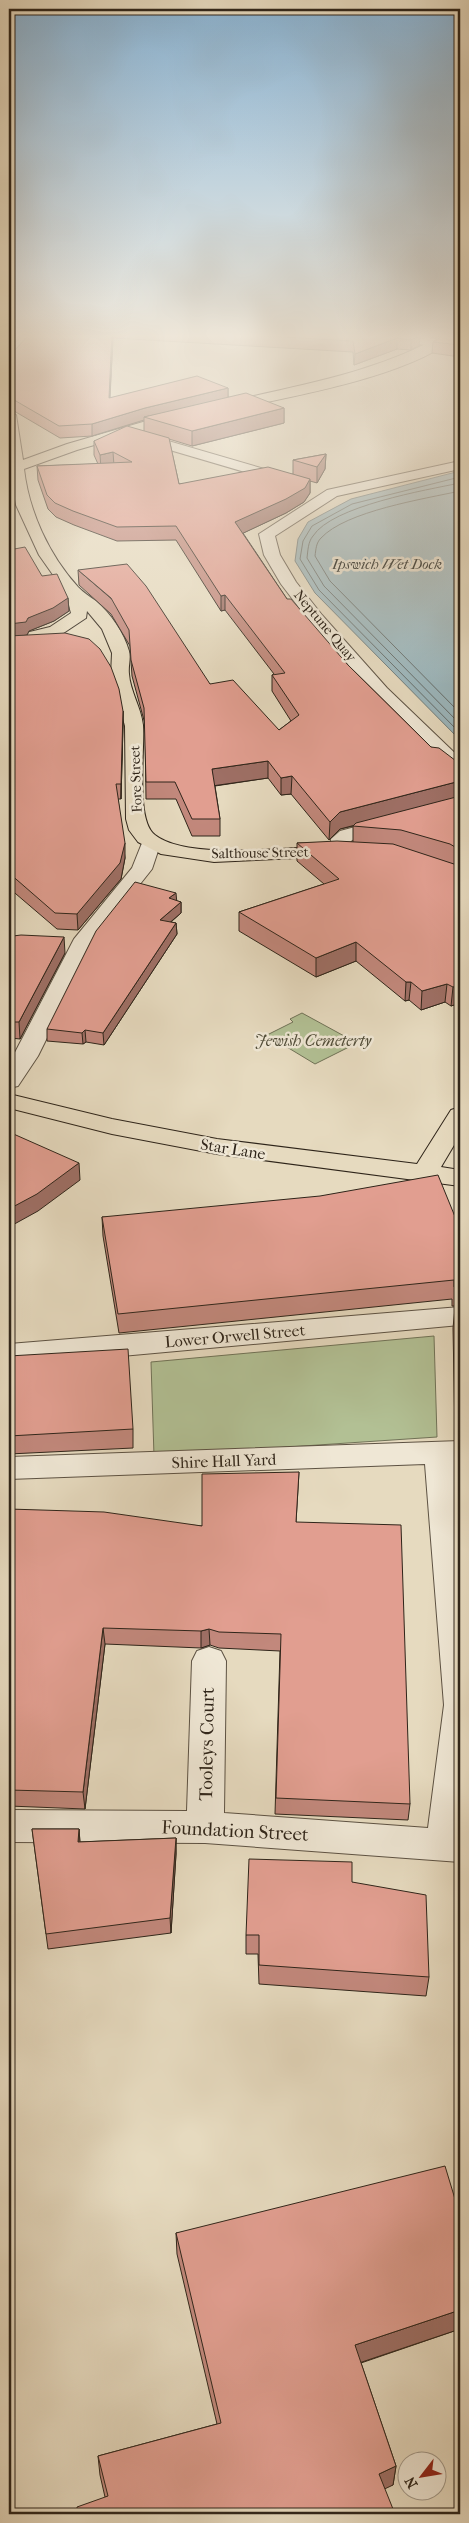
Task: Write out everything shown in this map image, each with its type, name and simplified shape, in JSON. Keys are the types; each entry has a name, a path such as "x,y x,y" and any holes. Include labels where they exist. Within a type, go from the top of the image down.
{"main road":[{"name":"Fore Street","path":"15,451 14,474 28,517 55,568 73,592 95,608 112,631 122,654 120,675 131,704 134,724 135,809 138,828 151,842"},
{"path":"14,474 74,451"},
{"path":"9,643 46,634 73,621 80,614 73,592"},
{"path":"9,643 71,641"},
{"path":"101,649 120,675"},
{"name":"Salthouse Street","path":"151,842 191,854 349,852"},
{"name":"Star Lane","path":"9,1101 85,1121 176,1140 286,1157 425,1172 460,1178"},
{"path":"425,1172 460,1115"}],"street":[{"path":"188,451 332,493"},
{"name":"Neptune Quay","path":"460,465 332,493 267,534 266,542 274,562 302,604 439,750 460,768"},
{"path":"349,852 341,839 347,835 460,805"},
{"path":"9,1080 26,1056 85,939 142,869 151,842"},
{"path":"63,938 85,939"},
{"name":"Lower Orwell Street","path":"9,1354 89,1349 460,1316"},
{"path":"450,1453 460,1703"},
{"name":"Shire Hall Yard","path":"9,1468 450,1453"},
{"name":"Tooleys Court","path":"205,1827 209,1661"},
{"path":"453,1845 460,1708"},
{"name":"Foundation Street","path":"9,1826 205,1827 411,1844 453,1845"}],"green space":[{"name":"Jewish Cemeterty","path":"302,1013 357,1043 315,1064 267,1035 293,1022 290,1019"},
{"path":"434,1336 437,1437 154,1456 151,1362"}],"water":[{"name":"Ipswich Wet Dock","path":"460,471 460,740 315,593 295,561 298,539 308,522 351,499"}],"building":[{"path":"98,451 172,451 179,484 268,467 310,479 305,488 286,499 235,522 287,599 291,599 348,665 431,747 439,748 460,764 460,781 340,812 330,822 292,776 281,778 268,761 212,769 220,819 192,819 175,782 146,782 144,708 131,660 129,630 111,598 78,570 127,564 146,586 210,684 233,680 279,730 299,715 272,675 285,673 225,595 221,596 176,526 117,527 55,503 47,495 37,466 132,462 113,452 100,455"},
{"path":"326,454 317,467 293,460"},
{"path":"25,547 42,576 57,574 68,598 53,608 28,618 26,622 9,624 9,550"},
{"path":"65,633 89,639 100,649 111,667 119,689 123,711 121,784 116,784 125,843 120,863 77,914 55,913 9,873 9,636"},
{"path":"460,796 460,850 450,844 401,830 353,826 356,823"},
{"path":"337,841 393,844 460,866 460,985 453,987 447,984 422,991 411,982 406,982 356,942 316,958 239,912 339,879 297,843"},
{"path":"135,882 176,893 169,898 181,902 160,920 176,923 103,1033 85,1030 82,1033 47,1029 96,931"},
{"path":"13,936 64,937 19,1022 9,1023 9,944"},
{"path":"9,1132 79,1163 37,1194 9,1209"},
{"path":"438,1175 458,1224 460,1223 460,1287 454,1287 454,1280 118,1314 102,1217 320,1196"},
{"path":"455,1308 460,1308 460,1415 457,1415"},
{"path":"128,1349 133,1429 9,1436 9,1356"},
{"path":"299,1472 296,1522 401,1525 410,1804 276,1798 281,1634 219,1632 209,1629 201,1631 103,1628 83,1792 9,1790 9,1509 104,1512 202,1526 202,1474"},
{"path":"32,1829 79,1829 78,1842 176,1838 170,1918 46,1934"},
{"path":"249,1859 352,1862 352,1882 426,1895 429,1977 259,1965 259,1935 246,1935"},
{"path":"445,2166 455,2199 460,2198 460,2310 355,2345 396,2466 379,2474 395,2514 77,2514 77,2507 108,2496 98,2456 221,2423 176,2233"}]}
